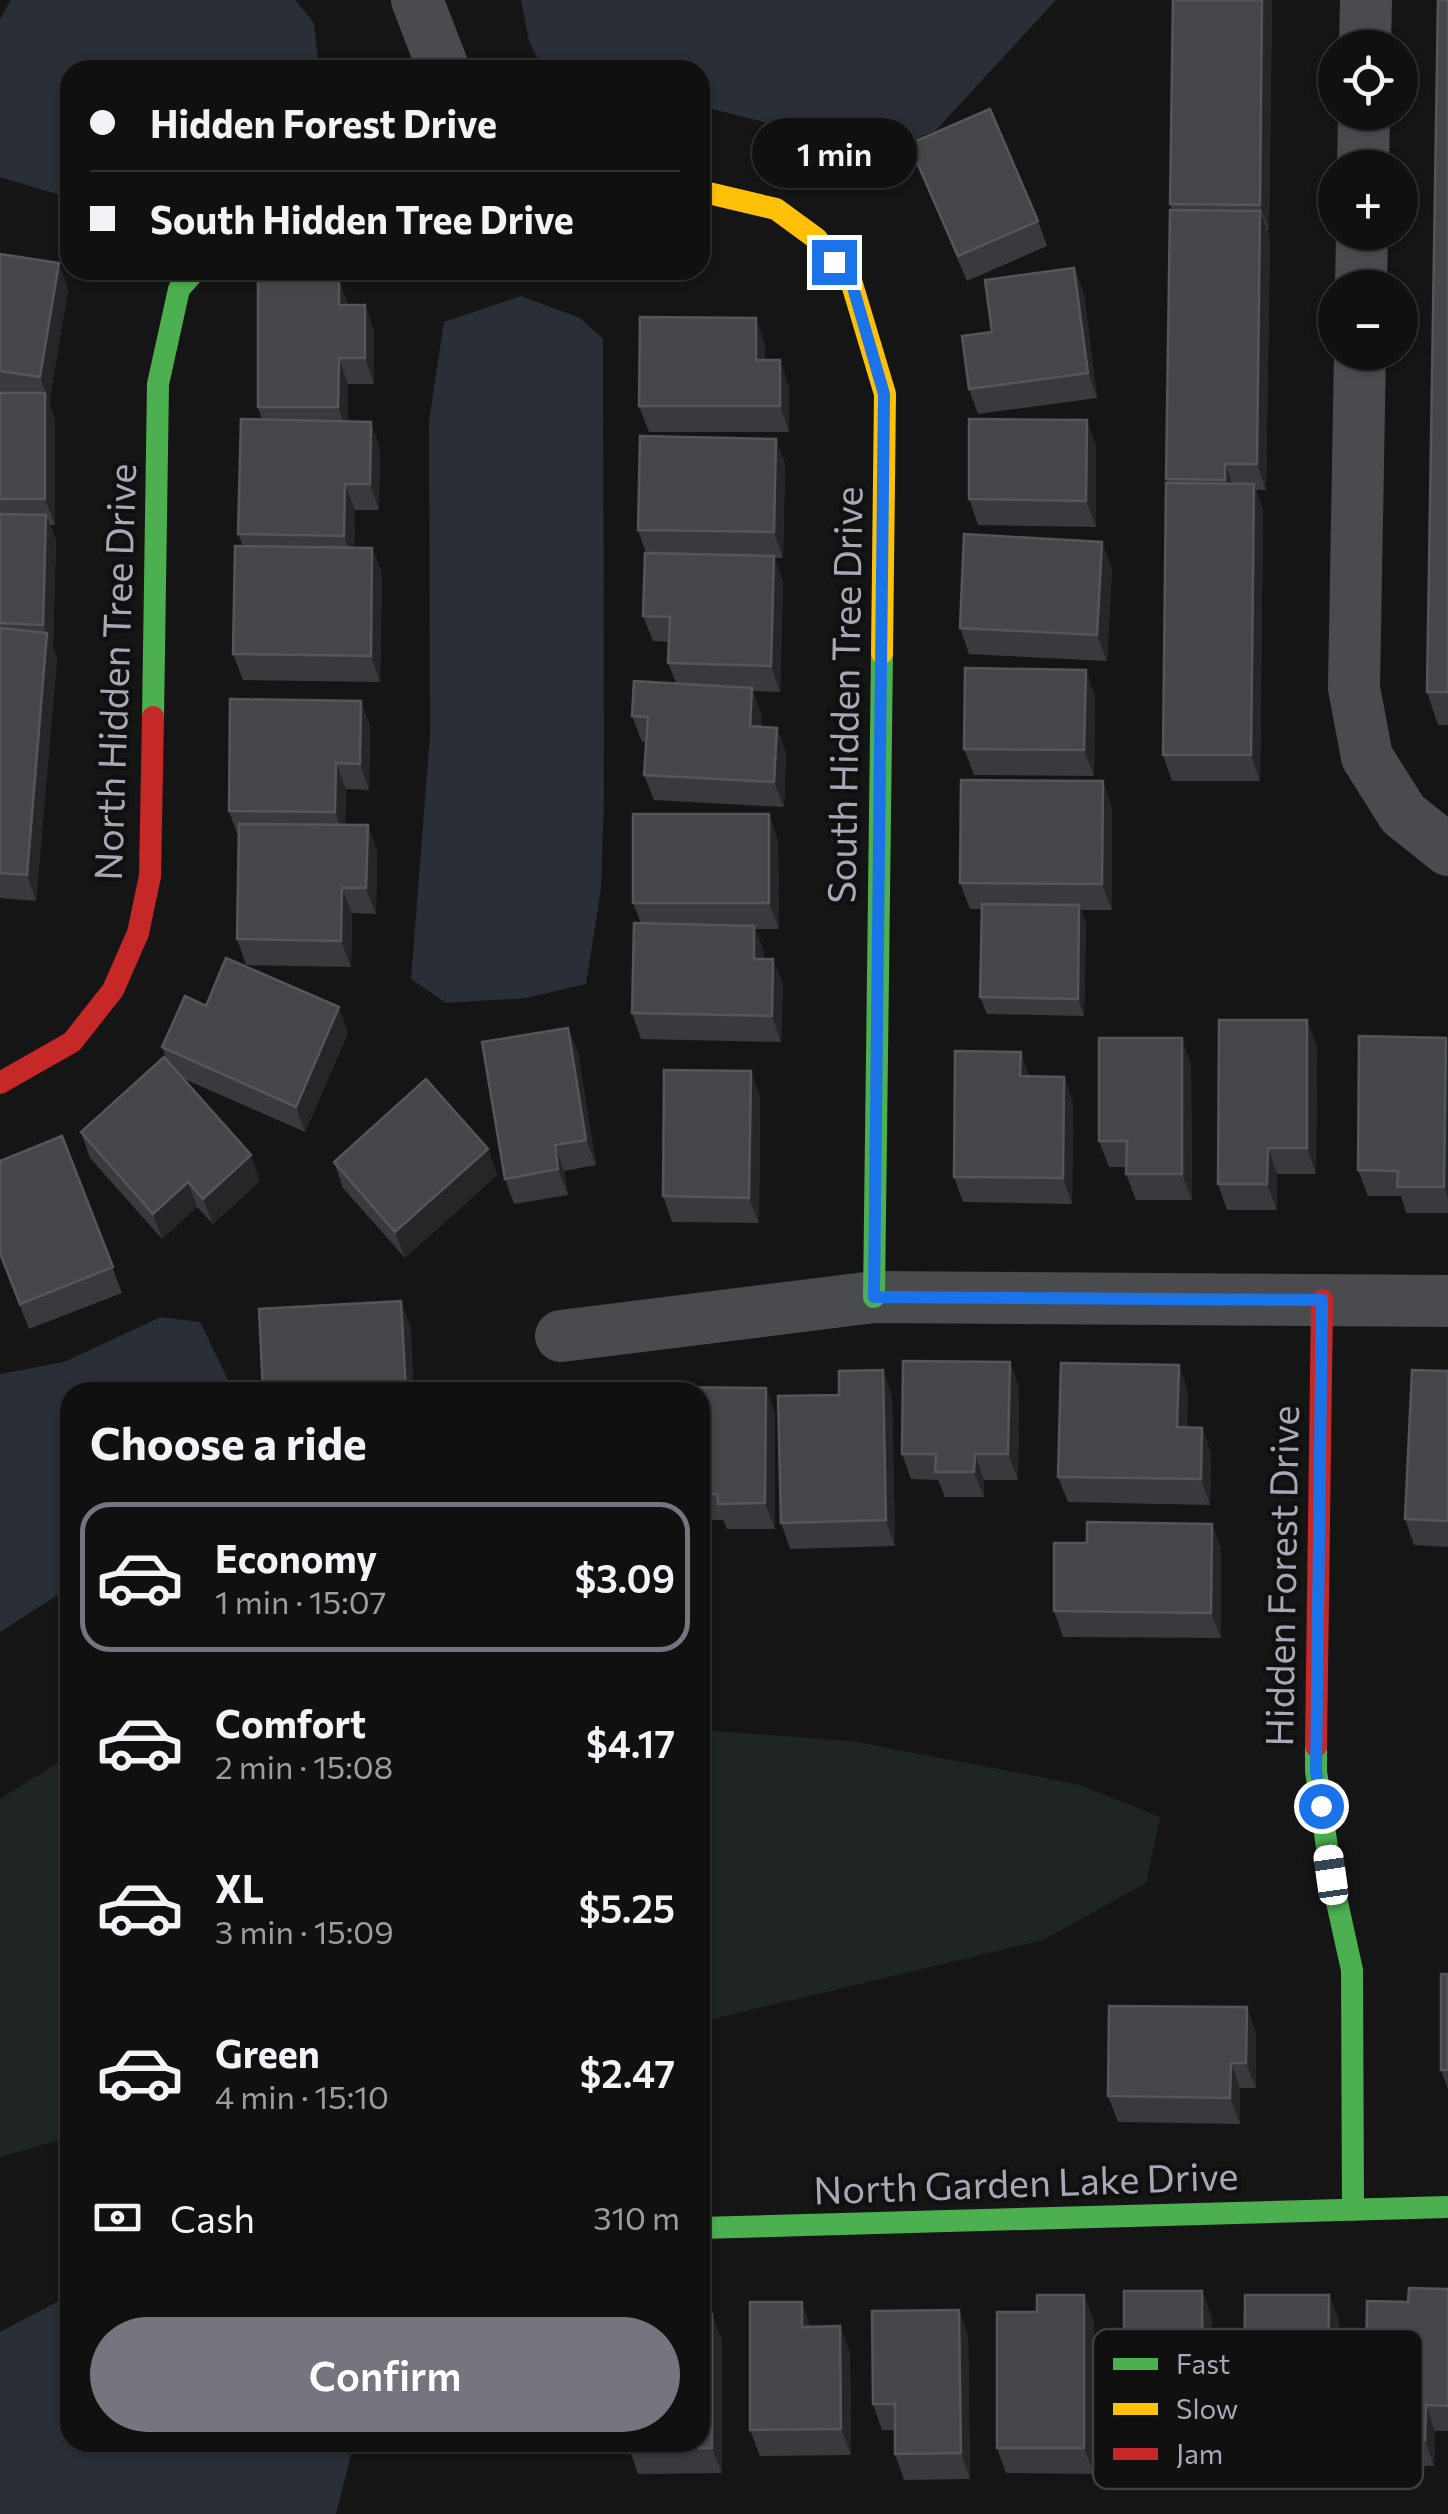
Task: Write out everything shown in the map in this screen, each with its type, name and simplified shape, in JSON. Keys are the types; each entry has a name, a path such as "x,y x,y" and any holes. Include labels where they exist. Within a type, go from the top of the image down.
{"street":[{"path":"417,0 440,60"},
{"path":"1365,30 1366,0"},
{"name":"South Hidden Tree Drive","path":"710,193 776,209 817,240 852,284 884,394 874,1297"},
{"name":"North Hidden Tree Drive","path":"0,1084 72,1042 113,990 138,932 150,876 158,384 180,289 188,280"},
{"path":"1360,370 1354,688 1367,757 1403,814 1448,850"},
{"path":"561,1336 874,1297 1448,1301"},
{"name":"Hidden Forest Drive","path":"1322,1300 1316,1771 1331,1875 1352,1970 1353,2210"},
{"name":"North Garden Lake Drive","path":"710,2228 1448,2207"}],"shaded area":[{"path":"11,0 295,0 314,23 318,60 60,60 60,195 0,177 0,19"},
{"path":"521,0 1056,0 936,130 860,163 812,134 710,108 710,60 538,60 529,41"},
{"path":"521,296 580,318 603,339 601,889 586,984 526,998 446,1003 411,979 430,736 429,421 444,322"},
{"path":"161,1317 200,1322 229,1382 60,1382 60,1593 0,1632 0,1374 64,1362"},
{"path":"710,1731 851,1741 1077,1784 1160,1817 1146,1883 1043,1940 710,2020"},
{"path":"60,1761 60,2140 0,2157 0,1799"},
{"path":"60,2300 60,2452 352,2452 336,2514 0,2514 0,2332"}],"building":[{"path":"1173,0 1262,0 1260,205 1170,204"},
{"path":"1438,0 1448,0 1448,692 1427,692"},
{"path":"990,109 1038,221 958,256 909,144"},
{"path":"1170,210 1260,211 1257,464 1225,464 1225,480 1166,479"},
{"path":"0,254 59,263 40,377 0,371"},
{"path":"1074,268 1088,373 969,389 962,336 992,332 985,280"},
{"path":"258,281 339,281 339,305 365,305 365,358 339,358 338,407 258,407"},
{"path":"640,317 756,318 756,360 780,360 780,406 639,406"},
{"path":"0,393 45,393 45,499 0,499"},
{"path":"241,419 371,422 370,484 345,484 344,536 238,534"},
{"path":"969,419 1087,420 1086,501 969,499"},
{"path":"640,436 776,439 774,532 638,530"},
{"path":"1166,483 1254,484 1251,755 1163,755"},
{"path":"0,514 46,515 43,625 0,623"},
{"path":"964,534 1102,542 1097,635 960,628"},
{"path":"235,546 372,548 371,656 233,654"},
{"path":"645,553 774,556 771,666 668,663 670,617 643,616"},
{"path":"0,628 47,633 27,875 0,873"},
{"path":"965,668 1086,670 1084,750 964,749"},
{"path":"634,681 752,688 750,726 777,728 774,782 644,775 648,717 632,716"},
{"path":"230,699 361,701 360,764 336,763 335,812 229,811"},
{"path":"961,780 1103,781 1102,884 960,883"},
{"path":"633,814 769,814 769,903 633,903"},
{"path":"239,824 368,825 366,888 342,888 341,941 237,939"},
{"path":"982,904 1079,905 1078,999 980,997"},
{"path":"634,923 754,926 754,959 773,959 772,1016 632,1013"},
{"path":"226,958 339,1007 296,1107 162,1047 185,996 206,1006"},
{"path":"1219,1020 1307,1020 1307,1148 1268,1148 1267,1184 1218,1184"},
{"path":"568,1028 586,1140 555,1145 558,1169 505,1179 482,1042"},
{"path":"1359,1036 1446,1038 1444,1187 1397,1187 1398,1171 1358,1170"},
{"path":"1099,1038 1182,1038 1182,1174 1126,1174 1127,1141 1099,1141"},
{"path":"955,1051 1021,1052 1020,1076 1064,1077 1063,1178 954,1177"},
{"path":"164,1057 251,1155 203,1199 188,1182 153,1214 81,1132"},
{"path":"664,1070 751,1071 749,1198 663,1196"},
{"path":"426,1079 488,1149 395,1232 334,1162"},
{"path":"62,1136 113,1267 20,1304 0,1253 0,1161"},
{"path":"401,1301 405,1382 263,1382 259,1309"},
{"path":"903,1361 1010,1362 1008,1454 975,1454 974,1472 935,1472 936,1454 902,1454"},
{"path":"1061,1363 1179,1365 1177,1427 1202,1428 1201,1479 1058,1477"},
{"path":"883,1370 886,1520 781,1523 778,1396 839,1395 839,1371"},
{"path":"1412,1370 1448,1371 1448,1521 1405,1519"},
{"path":"710,1387 766,1388 765,1503 718,1504 717,1494 710,1494"},
{"path":"1087,1522 1212,1524 1211,1613 1054,1611 1054,1543 1087,1543"},
{"path":"1441,1974 1448,1974 1448,2070 1441,2070"},
{"path":"1109,2006 1247,2007 1246,2063 1231,2063 1230,2098 1108,2096"},
{"path":"1409,2288 1448,2289 1448,2406 1426,2405 1425,2440 1423,2329 1367,2329 1367,2301 1408,2302"},
{"path":"1124,2291 1202,2291 1202,2329 1124,2329"},
{"path":"1037,2295 1084,2295 1084,2448 997,2448 997,2312 1037,2312"},
{"path":"1245,2295 1329,2295 1329,2329 1245,2329"},
{"path":"750,2302 802,2302 802,2327 840,2326 841,2429 750,2430"},
{"path":"959,2310 961,2453 895,2454 895,2404 873,2404 872,2311"},
{"path":"710,2314 712,2314 710,2448"}],"traffic: fast":[{"path":"153,717 158,384 179,289 187,280"},
{"path":"874,1297 882,653"},
{"path":"1316,1746 1331,1875 1352,1970 1353,2210"},
{"path":"710,2228 1448,2207"}],"traffic: slow":[{"path":"710,193 776,209 817,239 852,284 885,394 882,653"}],"traffic: jam":[{"path":"0,1083 72,1042 113,990 138,933 150,876 153,717"},
{"path":"1316,1746 1322,1300"}],"route":[{"path":"834,262 852,284 884,394 874,1297 1322,1300 1316,1771 1321,1806"}]}
